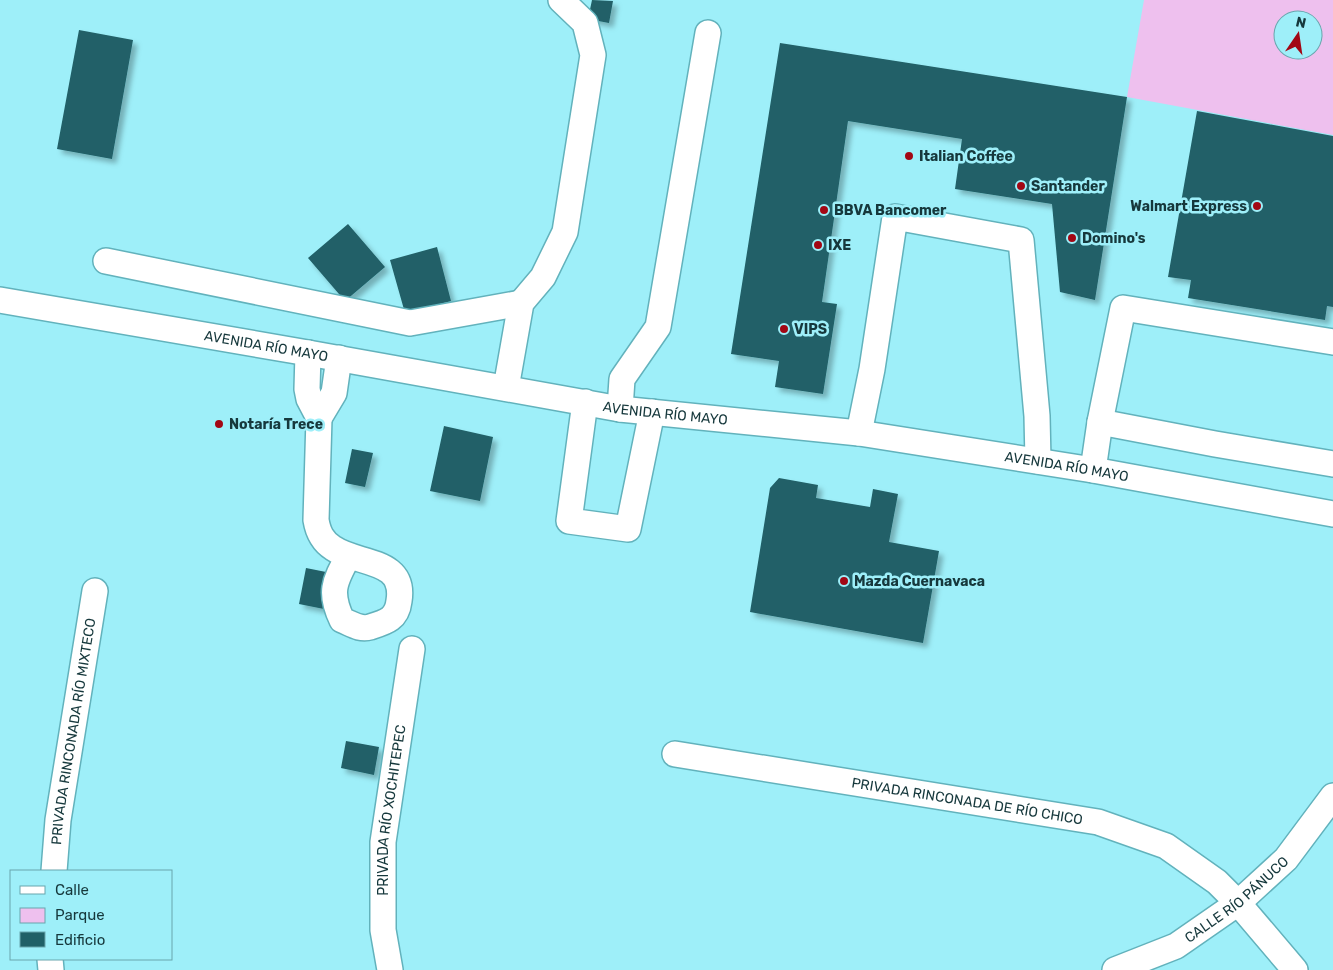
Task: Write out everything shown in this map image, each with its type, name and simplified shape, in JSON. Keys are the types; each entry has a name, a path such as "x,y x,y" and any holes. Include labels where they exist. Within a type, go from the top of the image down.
{"street":[{"path":"506,388 521,303 543,276 565,232 593,55 585,23 561,0"},
{"path":"620,409 622,379 658,327 708,33"},
{"path":"859,433 872,369 895,217 1021,240 1034,382 1038,461"},
{"path":"106,261 410,323 521,303"},
{"name":"AVENIDA RÍO MAYO","path":"0,300 339,358 620,409 859,433 1093,470 1333,514"},
{"path":"1093,470 1100,422 1123,308 1333,342"},
{"path":"308,353 307,389 319,418 316,520 318,533 331,548 348,557"},
{"path":"319,418 334,393 339,358"},
{"path":"586,402 569,521 628,529 652,412"},
{"path":"1100,422 1333,464"},
{"name":"PRIVADA RINCONADA RÍO MIXTECO","path":"54,870 58,820 95,591"},
{"name":"PRIVADA RÍO XOCHITEPEC","path":"390,970 383,930 384,842 412,649"},
{"name":"PRIVADA RINCONADA DE RÍO CHICO","path":"675,754 1098,822 1166,846 1217,882 1295,970"},
{"name":"CALLE RÍO PÁNUCO","path":"1115,970 1176,946 1238,904 1286,859 1333,796"}],"green space":[{"path":"1144,0 1333,0 1333,135 1127,97"}],"building":[{"path":"592,0 613,1 609,23 588,19"},
{"path":"79,30 133,40 112,159 57,149"},
{"path":"780,43 1127,97 1095,300 1060,292 1052,204 955,189 962,139 848,121 822,302 837,304 823,394 775,387 779,361 731,354"},
{"name":"Walmart Express","path":"1197,111 1333,136 1333,307 1327,306 1325,320 1188,298 1191,280 1168,277"},
{"path":"348,224 385,267 345,301 308,258"},
{"path":"437,247 451,301 405,313 390,260"},
{"path":"444,426 493,437 480,501 430,491"},
{"path":"352,449 373,453 365,487 345,483"},
{"name":"Mazda Cuernavaca","path":"779,478 818,485 816,498 870,507 873,489 898,494 889,542 939,551 923,643 750,612 770,488"},
{"path":"306,568 331,573 324,609 299,604"},
{"path":"346,741 379,747 374,775 341,768"}],"place":[{"name":"Italian Coffee","path":"909,156"},
{"name":"Santander","path":"1021,186"},
{"name":"Walmart Express","path":"1257,206"},
{"name":"BBVA Bancomer","path":"824,210"},
{"name":"Domino's","path":"1072,238"},
{"name":"IXE","path":"818,245"},
{"name":"VIPS","path":"784,329"},
{"name":"Notaría Trece","path":"219,424"},
{"name":"Mazda Cuernavaca","path":"844,581"}]}
